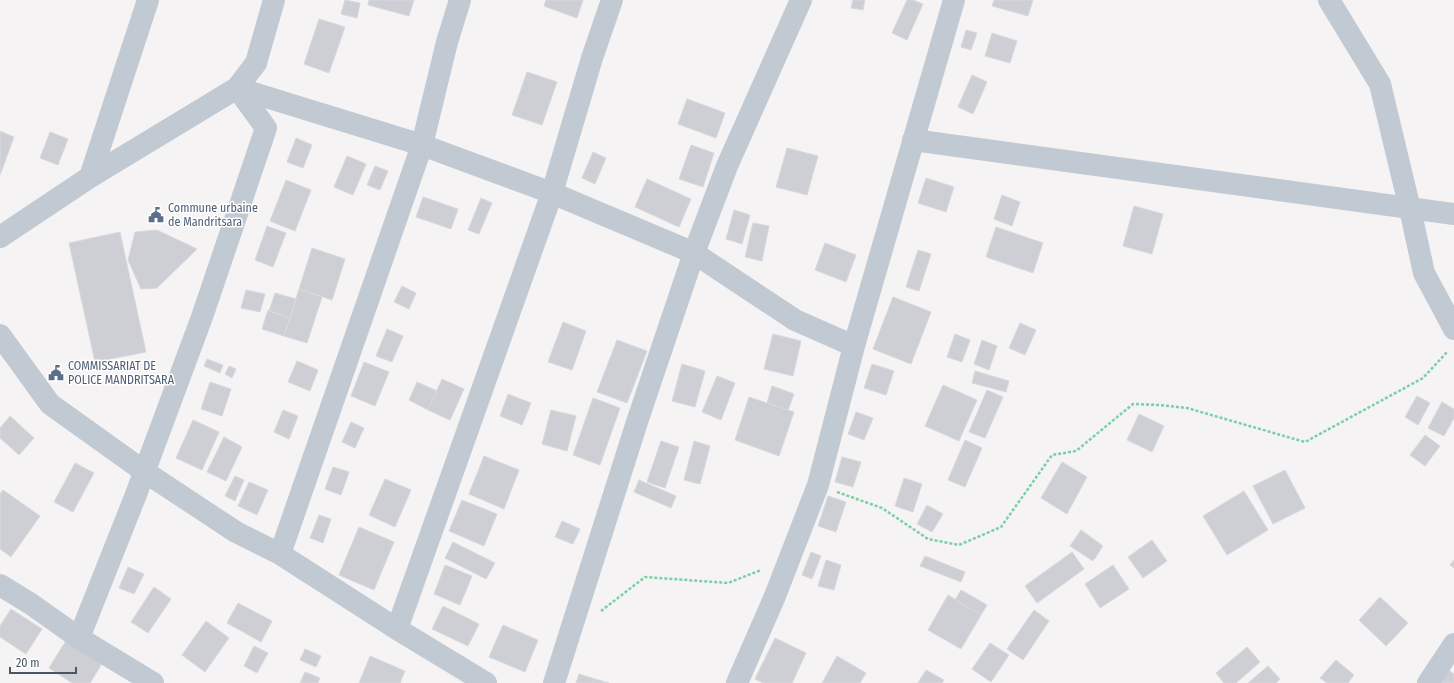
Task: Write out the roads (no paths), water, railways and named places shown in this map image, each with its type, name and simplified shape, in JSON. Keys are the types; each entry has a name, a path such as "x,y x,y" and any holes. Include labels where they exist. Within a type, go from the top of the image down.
{"street":[{"path":"90,177 148,0"},
{"path":"0,237 90,177 237,88 256,63 274,0"},
{"path":"280,554 422,145 447,42 460,0"},
{"path":"397,629 552,193 592,58 612,0"},
{"path":"554,683 637,422 694,253 727,166 801,0"},
{"path":"737,683 790,558 818,485 854,346 954,0"},
{"path":"1330,0 1380,84 1424,273 1454,329"},
{"path":"237,88 422,145 552,193 694,253 795,320 854,346"},
{"path":"79,638 145,472 202,317 266,128 237,88"},
{"path":"913,140 1454,214"},
{"path":"0,335 50,404 145,472 236,532 280,554 397,629 486,683"},
{"path":"0,585 31,604 79,638 153,683"},
{"path":"1428,683 1454,644"}],"place":[{"name":"Commune urbaine de Mandritsara","path":"156,215"},
{"name":"COMMISSARIAT DE POLICE MANDRITSARA","path":"56,373"}]}
